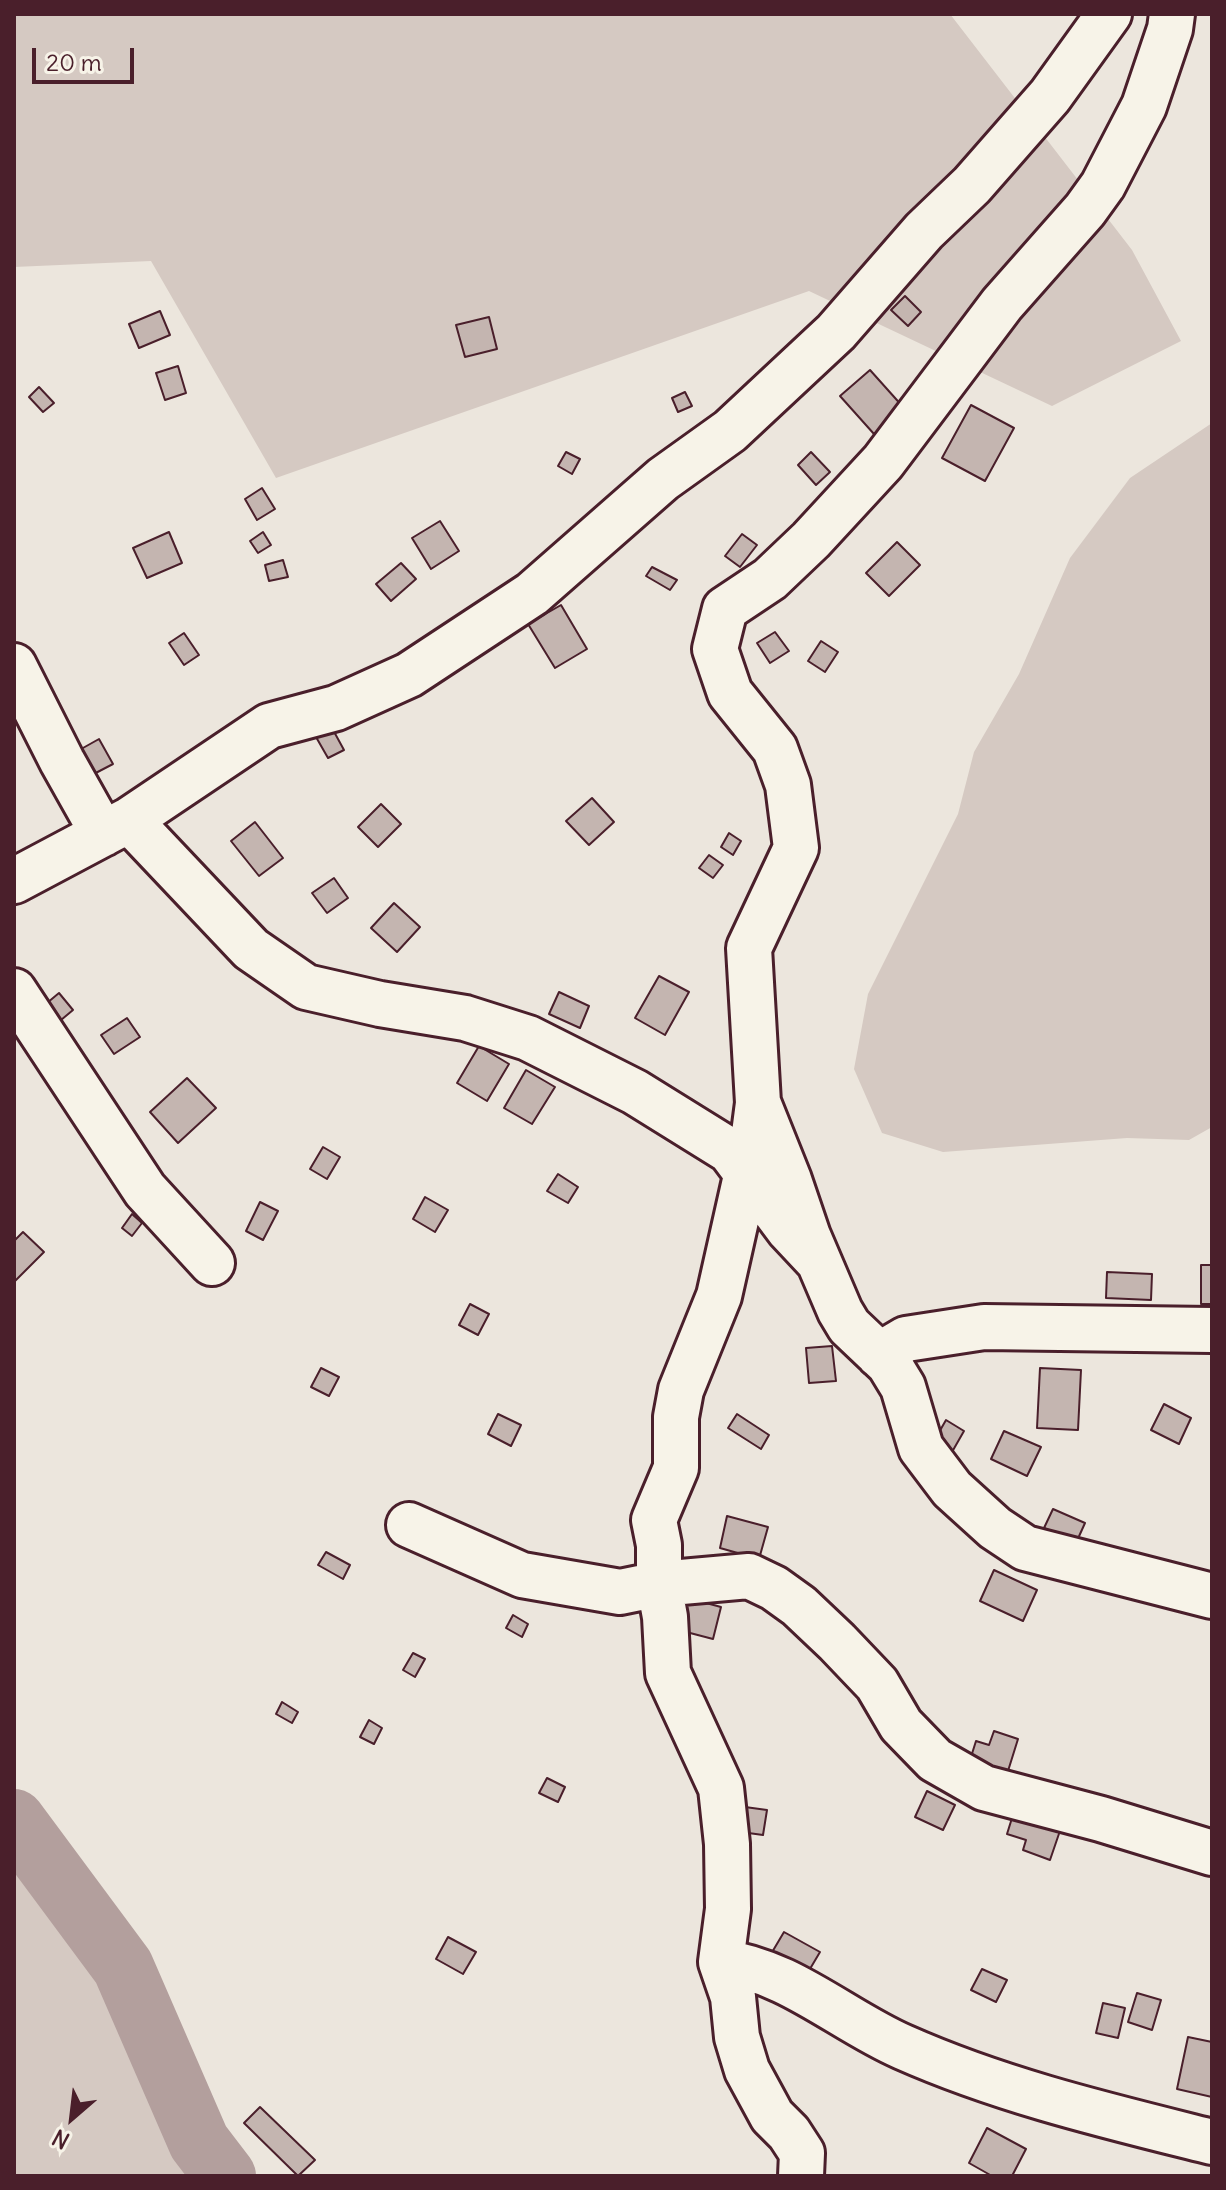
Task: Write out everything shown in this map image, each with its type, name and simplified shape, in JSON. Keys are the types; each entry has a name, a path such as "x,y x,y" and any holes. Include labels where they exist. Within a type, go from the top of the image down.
{"street":[{"path":"14,881 116,827 269,726 336,708 409,675 532,594 663,479 730,431 836,332 924,231 972,185 1050,96 1109,14"},
{"path":"801,2176 802,2153 789,2133 772,2116 747,2070 737,2037 733,1997 721,1962 728,1909 727,1844 721,1788 668,1673 665,1617 659,1584 659,1545 654,1520 676,1468 676,1417 681,1390 719,1296 747,1174 758,1103 749,948 796,848 788,785 775,749 730,693 715,649 725,609 770,579 883,462 1002,304 1085,210 1103,185 1144,106 1170,29 1172,14"},
{"path":"14,666 62,761 116,827 251,949 306,987 380,1004 465,1018 528,1038 635,1092 730,1151 789,1230 818,1261"},
{"path":"14,991 145,1190 212,1263"},
{"path":"758,1103 818,1261 849,1326 889,1364 903,1387 921,1448 952,1489 995,1528 1025,1548 1212,1596"},
{"path":"879,1355 906,1339 984,1327 1212,1330"},
{"path":"409,1525 522,1575 620,1592 659,1584 749,1576 774,1588 828,1633 877,1684 901,1725 935,1760 984,1788 1212,1853"},
{"path":"721,1962 786,1982 901,2047 992,2082 1073,2107 1212,2142"}],"shaded area":[{"path":"14,14 950,14 1132,250 1181,341 1052,406 809,291 276,478 151,261 14,267"},
{"path":"1212,423 1212,1127 1189,1140 1127,1138 943,1152 882,1133 854,1069 868,994 958,814 974,752 1019,674 1070,558 1130,478"},
{"path":"14,1841 256,2176 14,2176"}],"building":[{"path":"905,296 921,312 908,326 891,310"},
{"path":"160,311 170,335 139,348 129,324"},
{"path":"489,317 497,349 465,357 456,325"},
{"path":"178,366 186,393 165,400 156,373"},
{"path":"870,370 904,408 874,434 840,396"},
{"path":"39,387 54,403 43,412 29,397"},
{"path":"685,392 692,406 678,412 672,398"},
{"path":"971,405 1014,428 985,481 942,458"},
{"path":"566,452 580,459 572,474 558,466"},
{"path":"811,452 830,472 816,485 798,465"},
{"path":"262,488 275,509 257,520 245,499"},
{"path":"440,521 459,551 431,569 412,538"},
{"path":"169,532 182,563 147,578 133,548"},
{"path":"263,532 271,545 258,553 250,541"},
{"path":"742,534 757,545 740,567 725,556"},
{"path":"897,542 920,565 889,596 866,573"},
{"path":"283,560 288,577 269,581 265,565"},
{"path":"401,563 416,579 391,601 376,584"},
{"path":"652,567 677,580 670,590 646,576"},
{"path":"561,605 587,649 555,668 528,624"},
{"path":"775,632 789,651 770,663 757,643"},
{"path":"184,633 199,655 184,665 169,643"},
{"path":"821,641 838,652 825,672 808,661"},
{"path":"332,728 344,750 328,758 316,737"},
{"path":"99,739 113,764 88,777 74,753"},
{"path":"592,798 614,822 589,845 566,821"},
{"path":"381,804 401,824 378,847 358,827"},
{"path":"255,822 283,858 259,876 231,841"},
{"path":"729,833 741,841 733,855 721,847"},
{"path":"709,855 723,865 713,878 699,868"},
{"path":"334,878 348,898 327,913 312,893"},
{"path":"394,903 420,927 397,952 371,928"},
{"path":"659,976 689,992 665,1035 635,1018"},
{"path":"559,992 589,1006 580,1028 549,1014"},
{"path":"59,993 73,1010 61,1020 47,1003"},
{"path":"127,1018 140,1037 114,1054 101,1035"},
{"path":"479,1046 509,1064 487,1101 457,1083"},
{"path":"526,1070 555,1087 532,1124 504,1108"},
{"path":"187,1078 216,1108 178,1143 150,1112"},
{"path":"323,1147 340,1157 327,1179 310,1169"},
{"path":"558,1174 578,1187 568,1203 547,1191"},
{"path":"425,1197 448,1210 435,1232 413,1219"},
{"path":"260,1202 278,1211 263,1240 246,1231"},
{"path":"132,1214 142,1223 132,1236 122,1228"},
{"path":"23,1232 44,1252 15,1281 14,1241"},
{"path":"1201,1265 1212,1265 1212,1304 1201,1304"},
{"path":"1107,1272 1152,1274 1151,1300 1106,1298"},
{"path":"470,1304 489,1314 478,1335 459,1325"},
{"path":"832,1346 836,1381 809,1383 806,1348"},
{"path":"321,1368 339,1377 329,1396 311,1387"},
{"path":"1040,1368 1081,1370 1078,1430 1037,1428"},
{"path":"1164,1404 1191,1418 1179,1444 1151,1430"},
{"path":"498,1414 521,1425 511,1446 488,1434"},
{"path":"737,1414 769,1435 761,1449 728,1428"},
{"path":"946,1420 964,1431 952,1452 934,1441"},
{"path":"1004,1431 1041,1447 1027,1476 991,1459"},
{"path":"1053,1509 1085,1523 1076,1543 1044,1528"},
{"path":"727,1516 768,1527 759,1559 720,1548"},
{"path":"326,1552 350,1565 343,1579 318,1565"},
{"path":"994,1570 1037,1590 1023,1621 980,1601"},
{"path":"680,1596 721,1607 713,1639 671,1628"},
{"path":"513,1615 528,1624 522,1637 506,1628"},
{"path":"413,1653 425,1659 415,1677 403,1670"},
{"path":"282,1702 298,1712 292,1723 276,1714"},
{"path":"369,1720 382,1728 374,1744 360,1737"},
{"path":"994,1731 1018,1739 1008,1771 970,1760 976,1741 989,1745"},
{"path":"547,1778 565,1787 558,1802 539,1793"},
{"path":"927,1791 955,1805 943,1830 915,1817"},
{"path":"745,1807 767,1810 763,1835 741,1832"},
{"path":"1025,1808 1063,1822 1050,1860 1023,1850 1026,1840 1007,1834 1012,1818 1021,1822"},
{"path":"784,1932 820,1952 804,1979 768,1959"},
{"path":"448,1937 476,1952 463,1974 436,1959"},
{"path":"982,1969 1007,1980 996,2002 971,1990"},
{"path":"1137,1993 1161,2000 1152,2030 1128,2022"},
{"path":"1103,2003 1125,2008 1118,2038 1096,2033"},
{"path":"1188,2037 1212,2042 1212,2097 1177,2089"},
{"path":"260,2107 315,2160 298,2176 244,2123"},
{"path":"987,2128 1026,2149 1012,2176 992,2176 969,2163"}],"waterway":[{"path":"14,1820 123,1967 199,2142 225,2176"}]}
